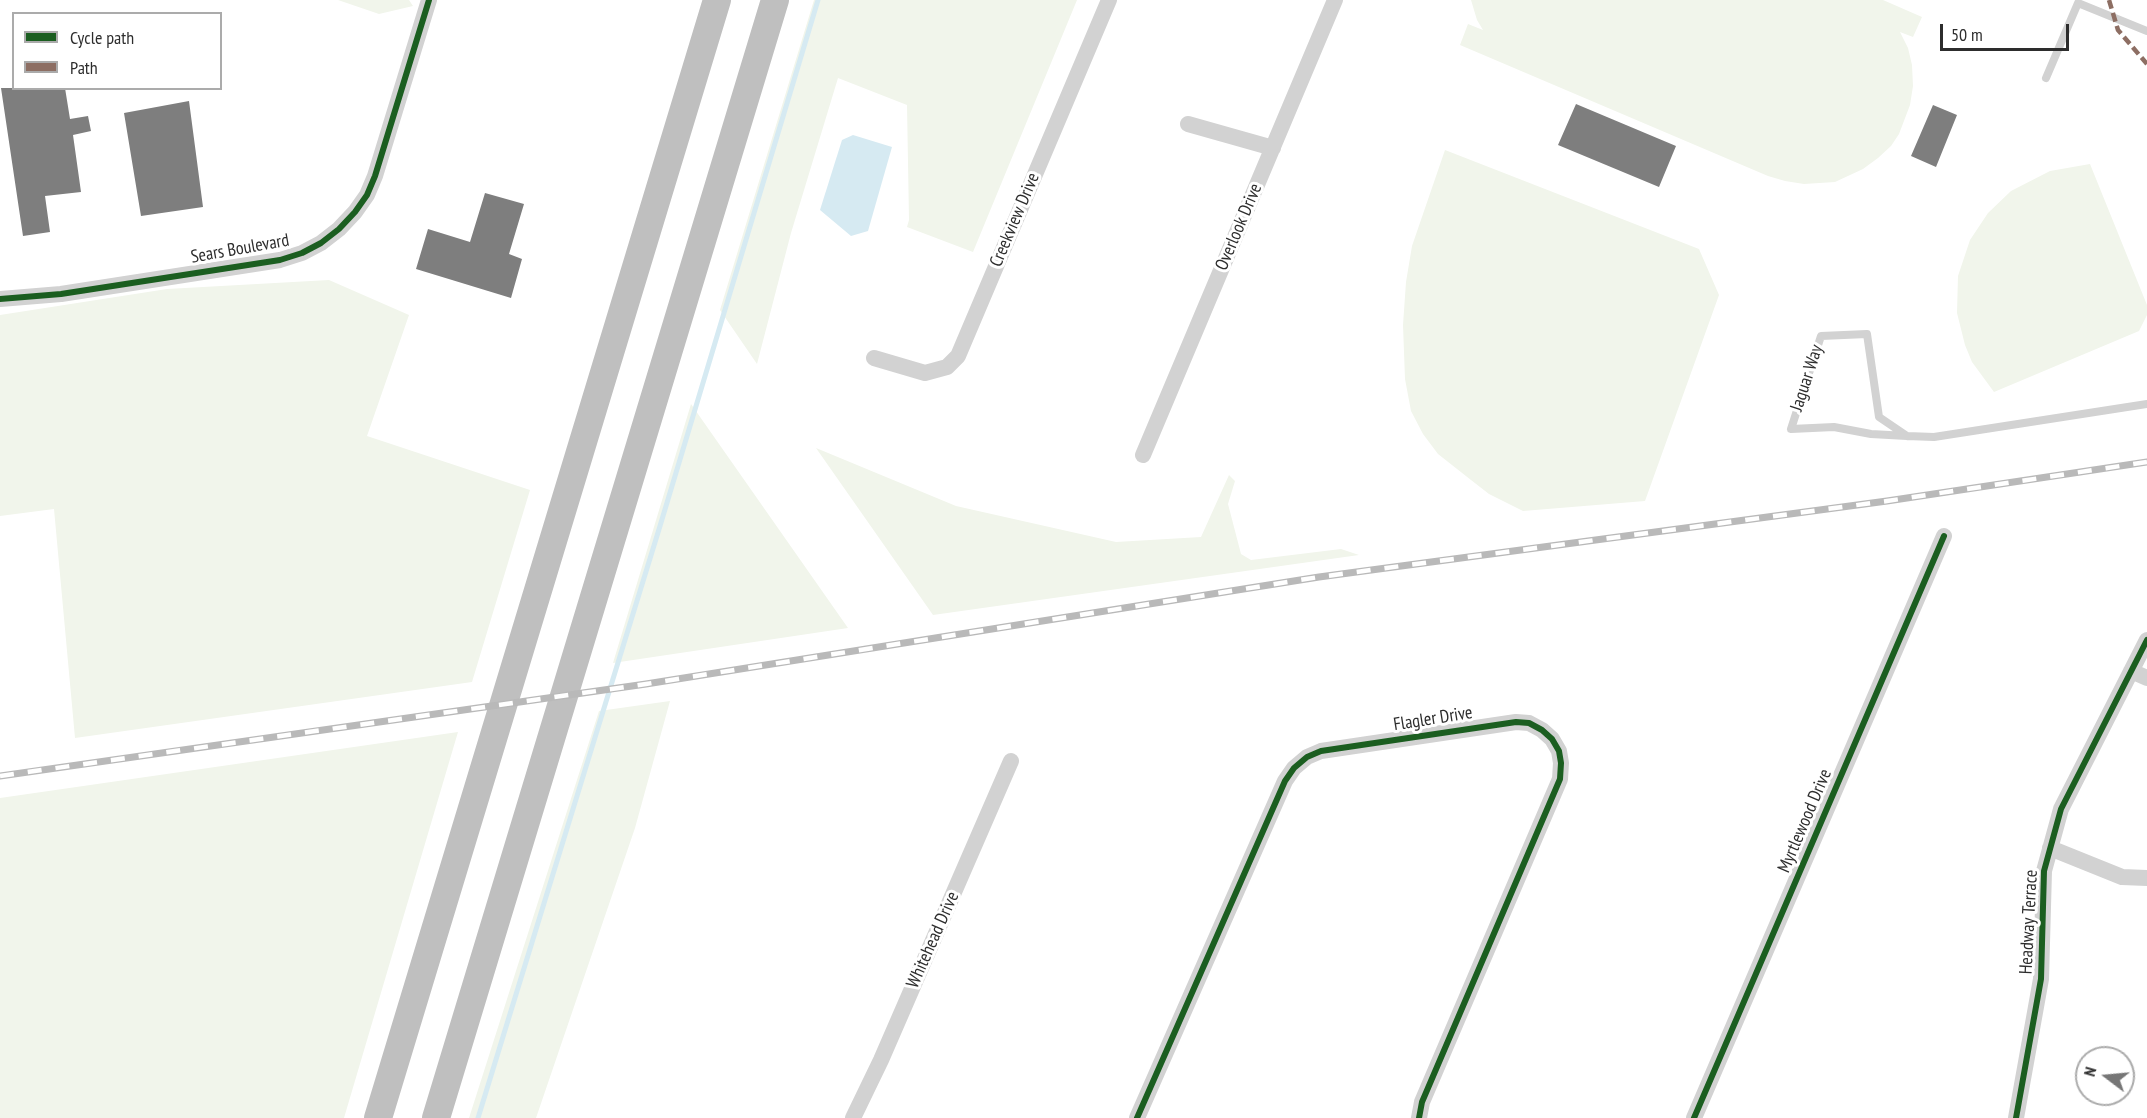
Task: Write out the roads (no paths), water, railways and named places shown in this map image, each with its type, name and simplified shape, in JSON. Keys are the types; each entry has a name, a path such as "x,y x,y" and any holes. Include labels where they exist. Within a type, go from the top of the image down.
{"highway":[{"path":"378,1118 717,0"},
{"path":"435,1118 775,0"}],"street":[{"name":"Sears Boulevard","path":"0,299 61,294 280,260 303,253 321,243 356,212 367,195 375,176 429,0"},
{"name":"Creekview Drive","path":"874,358 924,374 947,367 958,356 1109,0"},
{"name":"Overlook Drive","path":"1143,454 1335,0"},
{"path":"1188,124 1273,148"},
{"name":"Myrtlewood Drive","path":"1694,1118 1944,536"},
{"name":"Headway Terrace","path":"2016,1118 2041,980 2044,871 2050,848 2061,809 2147,640"},
{"path":"2130,671 2147,678"},
{"name":"Flagler Drive","path":"1137,1118 1285,781 1294,768 1307,757 1321,751 1516,722 1529,723 1552,739 1559,751 1560,778 1422,1102 1419,1118"},
{"name":"Whitehead Drive","path":"854,1118 1011,761"},
{"path":"2050,848 2122,877 2147,878"}],"lane":[{"path":"2046,78 2078,3 2147,31"},
{"name":"Jaguar Way","path":"1907,436 1879,417 1867,334 1821,336 1791,429 1834,427 1871,434 1907,436 1934,437 2147,404"}],"waterway":[{"path":"478,1118 660,526 818,0"}],"railway":[{"path":"0,776 646,684 1319,577 1887,501 2147,462"}]}
